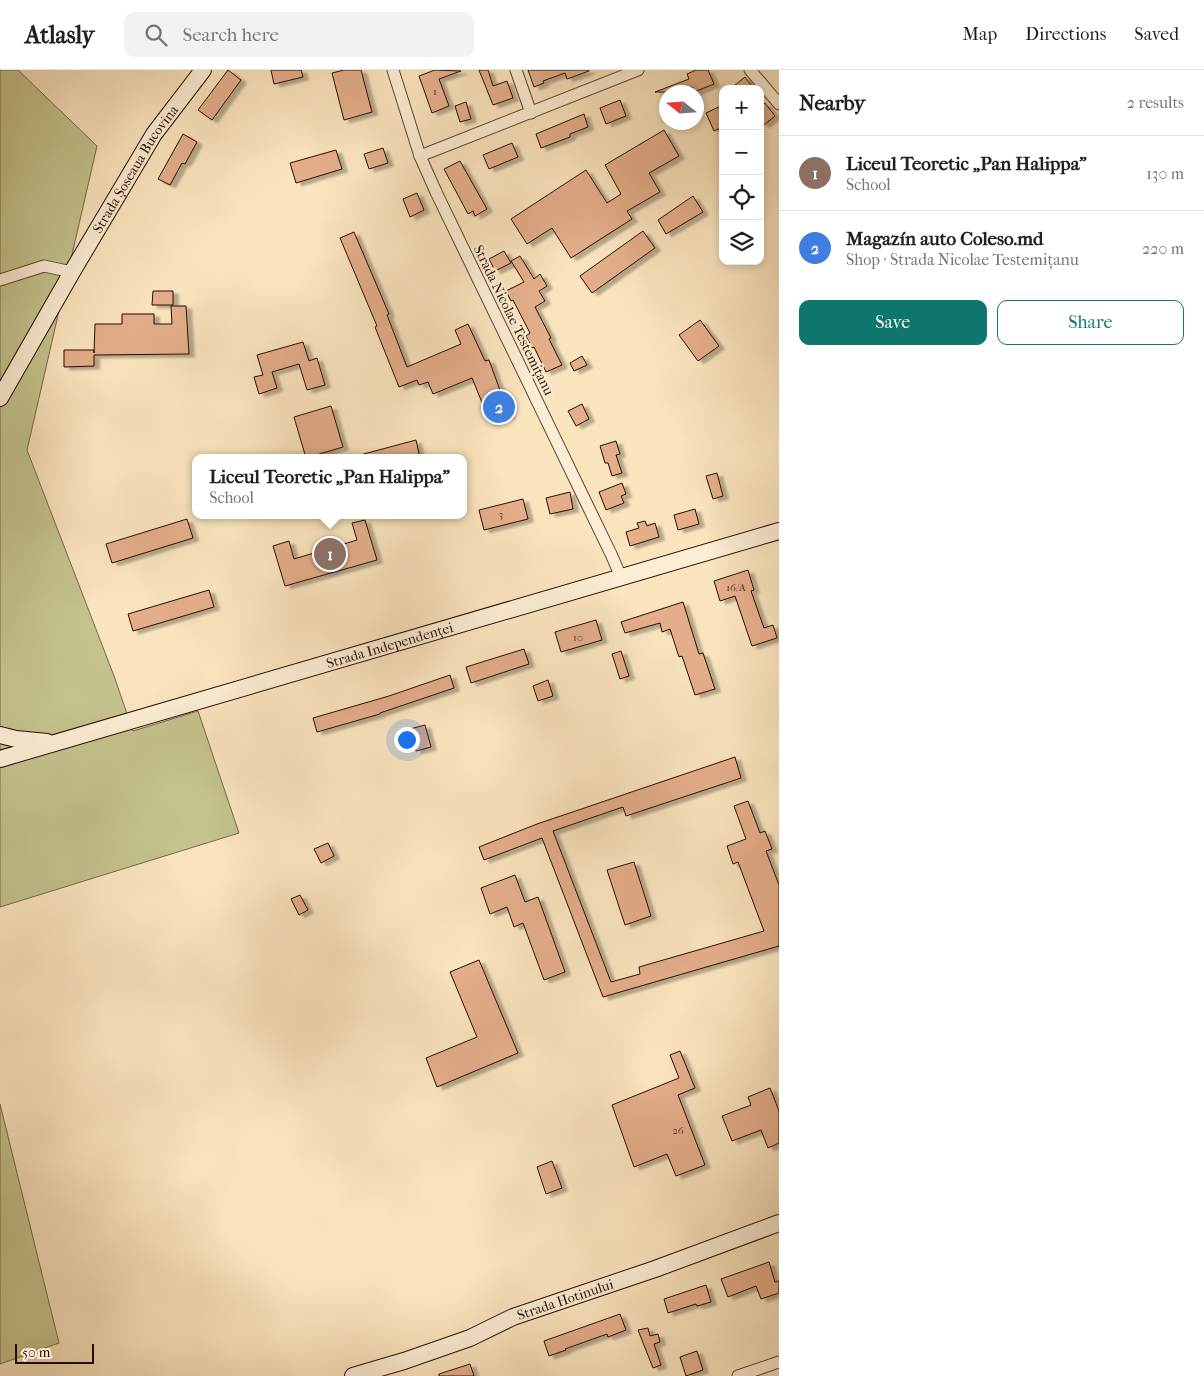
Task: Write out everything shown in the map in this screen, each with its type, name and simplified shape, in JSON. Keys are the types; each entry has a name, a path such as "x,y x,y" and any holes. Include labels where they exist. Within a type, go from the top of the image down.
{"main road":[{"name":"Strada Șoseaua Bucovina","path":"0,398 154,134 204,70"},
{"name":"Strada Independenței","path":"0,759 779,530"},
{"path":"0,735 16,739 57,743"},
{"name":"Strada Hotinului","path":"353,1376 462,1341 513,1317 655,1269 779,1223"}],"street":[{"name":"Strada Nicolae Testemițanu","path":"393,70 420,156 464,252 611,554 620,577"},
{"path":"516,70 531,113"},
{"path":"420,156 638,70"},
{"path":"750,70 779,104"},
{"path":"0,280 44,266 72,272"},
{"path":"738,1376 779,1362"}],"shaded area":[{"path":"0,70 18,70 97,146 27,450 114,676 133,731 198,711 239,833 0,907"},
{"path":"0,1104 59,1343 0,1364"}],"building":[{"path":"228,70 241,80 212,120 198,110"},
{"path":"271,70 301,70 303,77 274,84"},
{"path":"344,70 361,70 372,112 344,120 332,73"},
{"path":"435,70 461,71 439,79 449,106 432,113 419,76"},
{"path":"479,70 488,70 493,86 507,81 513,98 493,105"},
{"path":"528,70 589,71 567,79 565,73 543,81 544,83 534,87"},
{"path":"696,70 708,70 714,84 704,88 704,85 673,85 689,79 687,74"},
{"path":"745,77 751,85 735,85"},
{"path":"620,100 626,116 606,124 600,108"},
{"path":"466,102 471,119 460,122 455,106"},
{"path":"764,104 775,116 764,125"},
{"path":"719,107 719,129 714,131 706,113"},
{"path":"584,114 588,127 570,134 570,137 541,148 536,134"},
{"path":"664,130 679,156 649,173 660,192 627,211 632,219 571,258 552,228 527,244 511,219 586,170 607,203 621,194 605,165"},
{"path":"183,134 197,142 185,164 182,163 170,185 158,179"},
{"path":"512,143 518,157 489,169 483,155"},
{"path":"383,148 388,163 369,169 364,154"},
{"path":"336,150 342,169 296,183 290,163"},
{"path":"460,161 487,209 475,216 473,211 468,214 444,169"},
{"path":"417,193 424,210 410,217 403,199"},
{"path":"693,196 703,212 666,234 658,220"},
{"path":"643,231 655,248 592,293 580,276"},
{"path":"354,232 389,314 387,315 407,367 461,344 455,330 468,324 485,361 489,360 509,415 490,422 472,378 433,394 428,382 419,385 417,380 399,387 375,327 377,326 340,238"},
{"path":"504,251 511,263 495,271 489,259"},
{"path":"520,256 534,279 540,274 547,286 539,291 545,301 535,307 562,365 546,372 534,347 532,348 526,336 530,333 513,300 511,301 506,291 524,282 511,261"},
{"path":"153,291 173,291 173,305 152,305"},
{"path":"171,306 186,306 189,354 94,355 94,366 64,367 64,350 94,350 94,353 95,324 122,324 122,314 154,314 154,324 172,324"},
{"path":"700,320 719,346 698,361 679,335"},
{"path":"303,342 309,361 317,358 325,385 307,390 299,364 272,372 277,388 259,394 254,377 263,375 257,355"},
{"path":"582,356 587,365 574,371 570,363"},
{"path":"582,404 589,419 576,426 568,411"},
{"path":"331,406 343,447 319,454 305,454 294,417"},
{"path":"416,440 419,454 364,454"},
{"path":"616,441 620,454 616,455 622,473 612,476 608,463 605,463 600,446"},
{"path":"717,473 723,496 713,499 706,476"},
{"path":"622,483 626,494 621,496 624,503 606,510 599,492"},
{"path":"570,492 573,509 550,514 546,498"},
{"path":"523,499 528,519 484,530 479,510"},
{"path":"695,509 699,524 678,530 674,515"},
{"path":"187,519 193,538 112,563 106,544"},
{"path":"365,520 377,560 285,586 273,546 289,541 294,559 357,540 352,523"},
{"path":"645,521 647,526 655,523 659,537 630,546 626,532 639,528 637,523"},
{"path":"748,570 754,590 751,591 764,628 773,625 777,638 752,646 735,596 720,601 714,581"},
{"path":"209,590 214,607 133,631 128,614"},
{"path":"683,602 699,654 703,653 715,689 695,695 682,656 679,657 670,629 662,632 660,623 625,633 621,622"},
{"path":"596,620 602,640 561,652 555,632"},
{"path":"524,649 529,664 471,683 466,667"},
{"path":"621,651 629,676 620,679 612,654"},
{"path":"450,675 454,688 380,714 317,732 313,718 389,696"},
{"path":"548,680 553,696 538,701 533,686"},
{"path":"425,725 431,747 416,751 410,729"},
{"path":"735,757 741,778 626,816 623,807 553,831 611,982 640,974 639,967 764,931 738,862 733,864 727,846 746,839 734,806 748,801 760,833 765,831 772,849 766,851 779,885 779,946 603,997 542,838 484,860 479,847 537,824"},
{"path":"328,843 334,856 321,863 314,849"},
{"path":"634,862 651,916 625,925 607,870"},
{"path":"515,875 525,902 538,897 565,972 544,980 523,923 514,927 507,907 490,914 481,888"},
{"path":"300,895 308,910 299,915 291,899"},
{"path":"479,960 518,1053 437,1087 426,1058 477,1037 450,972"},
{"path":"680,1051 695,1088 678,1095 705,1165 676,1176 667,1154 634,1167 612,1105 679,1078 670,1055"},
{"path":"770,1088 779,1111 779,1143 768,1148 761,1130 732,1141 722,1116 751,1105 748,1097"},
{"path":"552,1161 562,1188 546,1194 537,1167"},
{"path":"769,1262 775,1282 779,1281 779,1293 761,1299 756,1286 728,1297 721,1279"},
{"path":"706,1285 711,1302 697,1306 696,1304 668,1313 664,1299"},
{"path":"620,1314 626,1330 608,1337 607,1334 549,1356 544,1341"},
{"path":"648,1328 650,1336 658,1334 660,1342 654,1344 661,1365 653,1368 638,1330"},
{"path":"697,1351 703,1370 686,1376 680,1357"},
{"path":"470,1364 474,1376 439,1376 439,1374"}],"place":[{"name":"Magazín auto Coleso.md","path":"499,407"},
{"name":"Liceul Teoretic „Pan Halippa”","path":"330,554"}]}
